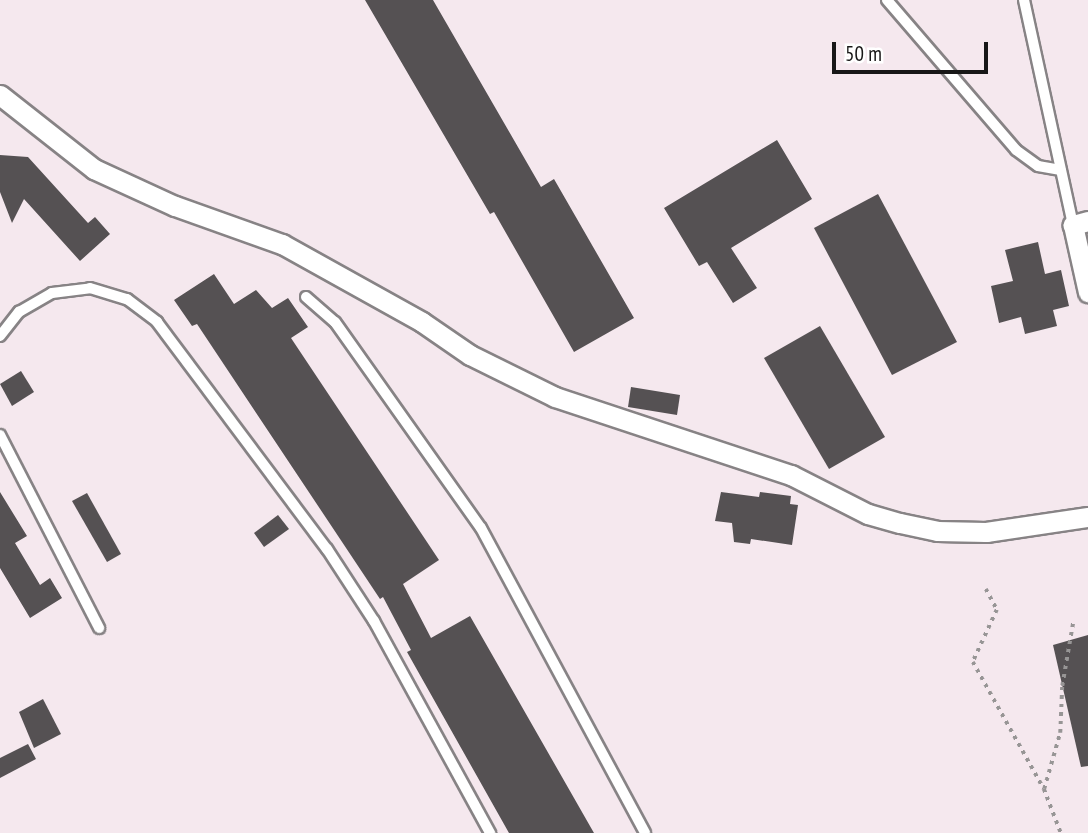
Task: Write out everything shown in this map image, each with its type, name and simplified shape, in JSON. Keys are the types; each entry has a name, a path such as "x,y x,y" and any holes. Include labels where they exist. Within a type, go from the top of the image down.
{"street":[{"path":"0,95 94,169 175,205 282,244 422,322 470,355 555,397 791,475 868,514 912,526 937,531 986,532 1088,517"},
{"path":"1080,223 1088,292"}],"lane":[{"path":"887,0 1016,150 1038,166 1061,170"},
{"path":"1024,0 1061,170 1080,223"},
{"path":"0,336 19,312 52,293 90,288 127,299 157,322 327,549 374,621 490,833"},
{"path":"306,297 335,322 481,528 645,833"},
{"path":"0,435 99,628"}],"path":[{"path":"986,589 997,610 973,662 1045,789 1061,833"},
{"path":"1045,789 1060,733 1062,686 1073,622"}],"shaded area":[{"path":"0,0 1088,0 1088,833 0,833"}],"building":[{"path":"365,0 433,0 541,187 554,179 634,318 574,352 494,212 490,214"},
{"path":"777,140 812,199 731,248 757,288 733,303 707,262 699,266 664,208"},
{"path":"0,155 28,157 88,223 95,217 110,234 80,261 24,199 12,223 0,192"},
{"path":"878,194 957,342 892,375 814,228"},
{"path":"1038,242 1045,274 1061,270 1069,306 1053,310 1057,326 1025,334 1021,317 999,323 991,286 1013,281 1005,250"},
{"path":"214,274 234,304 256,290 272,308 288,298 308,327 291,338 439,560 403,584 431,638 470,616 594,833 509,833 407,652 411,650 383,597 380,599 197,324 192,326 174,300"},
{"path":"820,326 885,437 829,469 764,358"},
{"path":"21,371 34,392 12,406 0,384"},
{"path":"631,387 680,395 677,415 628,407"},
{"path":"0,492 27,536 15,543 40,585 50,578 62,598 30,618 0,568"},
{"path":"721,492 759,497 760,492 791,496 790,504 798,505 792,545 751,539 750,544 734,542 732,523 715,521"},
{"path":"87,493 121,554 107,562 72,501"},
{"path":"278,515 289,529 264,547 254,533"},
{"path":"1088,635 1088,766 1081,767 1053,645"},
{"path":"43,699 61,734 34,748 19,712"},
{"path":"28,744 36,759 0,778 0,758"}]}
